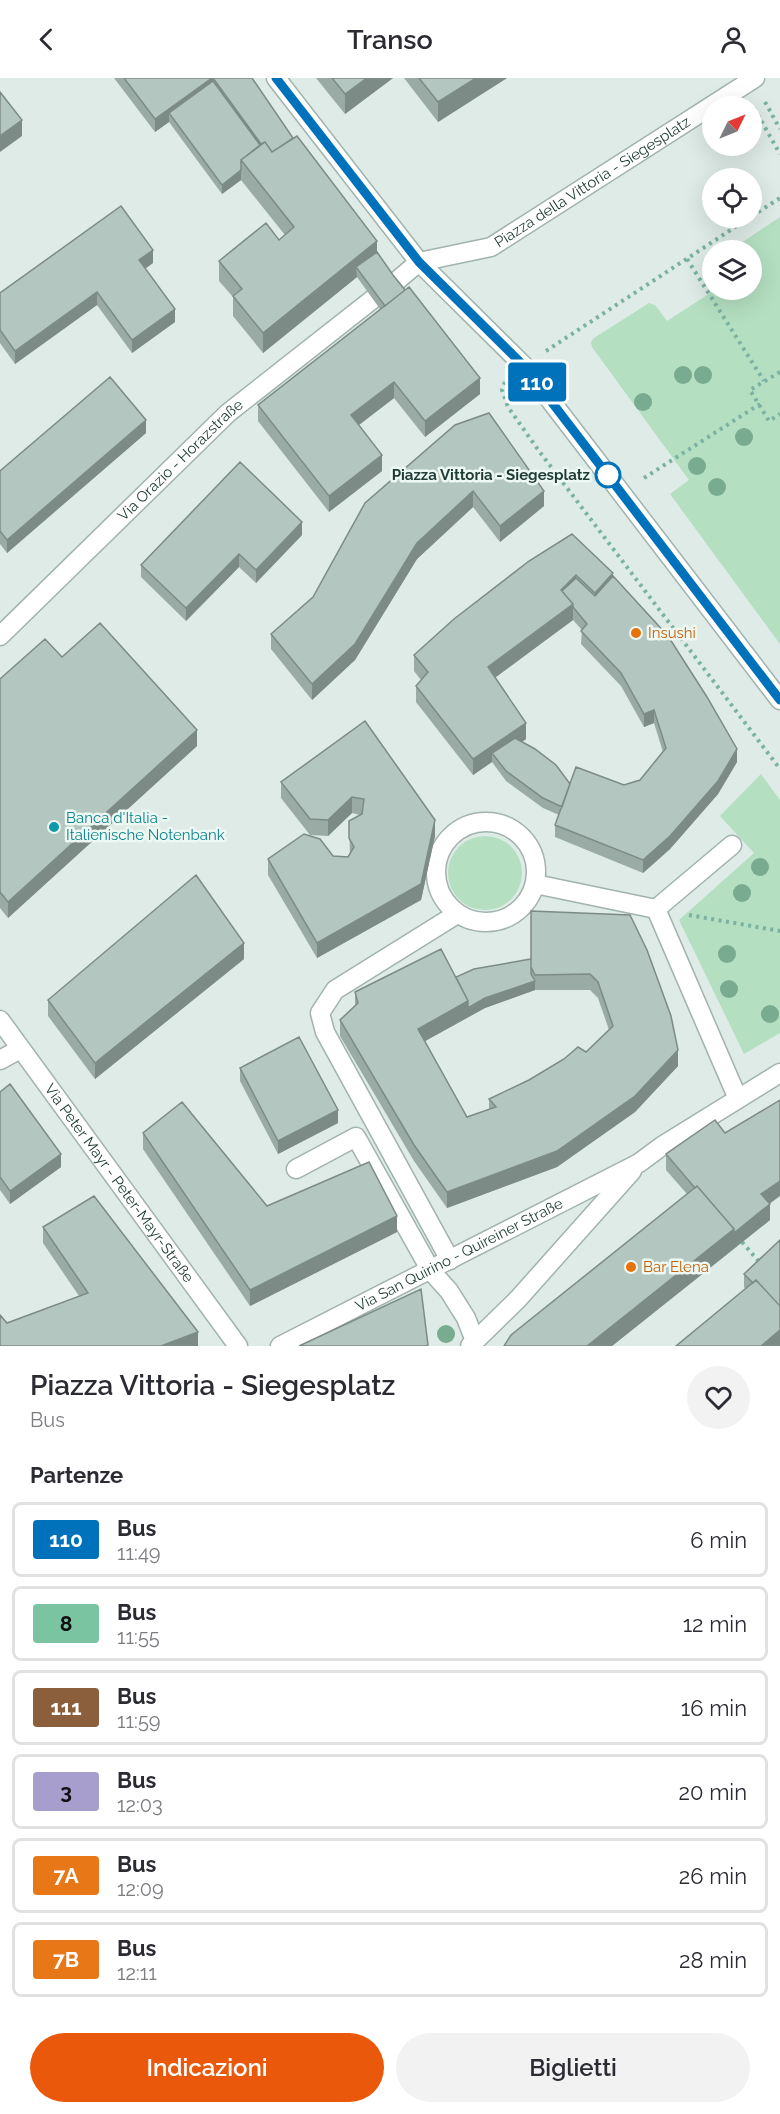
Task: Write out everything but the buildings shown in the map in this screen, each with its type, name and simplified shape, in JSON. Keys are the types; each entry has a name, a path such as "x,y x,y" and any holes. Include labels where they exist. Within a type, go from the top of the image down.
{"street":[{"path":"276,78 419,262 524,366 780,700"},
{"name":"Piazza della Vittoria - Siegesplatz","path":"419,262 491,247 749,82"},
{"path":"393,284 419,262"},
{"name":"Via Orazio - Horazstraße","path":"0,636 228,413 373,300"},
{"path":"492,822 509,827 522,837 532,851 536,867 536,884 529,899 518,911 504,920 488,923 471,921 457,914 445,902 437,887 435,870 438,854 447,839 460,829 476,823 492,822"},
{"path":"656,909 732,845"},
{"path":"536,884 656,909"},
{"path":"656,909 738,1099"},
{"path":"450,1260 325,1032 320,1013 335,990 457,914"},
{"name":"Via Peter Mayr - Peter-Mayr-Straße","path":"0,1020 238,1346"},
{"path":"0,1060 20,1049"},
{"path":"472,1343 518,1299 639,1163 662,1146 780,1073"},
{"path":"296,1169 356,1137 431,1271 449,1290 466,1318 472,1343"},
{"name":"Via San Quirino - Quireiner Straße","path":"280,1346 639,1163"}],"path":[{"path":"749,82 780,154"},
{"path":"762,209 780,198"},
{"path":"734,228 508,375 502,390 508,407 553,470 780,769"},
{"path":"687,259 764,381"},
{"path":"780,372 750,390 769,421 780,414"},
{"path":"621,492 760,404"},
{"path":"656,909 780,931"},
{"path":"742,1242 764,1268"}],"green space":[{"path":"780,217 780,644 670,494 689,480 592,347 591,342 649,303 655,305 667,321 702,298 762,300 762,240 746,240"},
{"path":"761,774 780,800 780,1033 744,1054 679,920 754,853 720,816"},
{"path":"485,836 499,839 511,847 519,859 522,873 519,887 511,899 499,907 485,910 471,907 459,899 451,887 448,873 451,859 459,847 471,839"}],"bus line":[{"name":"110","path":"276,78 419,262 524,366 780,700"}],"place":[{"name":"Piazza Vittoria - Siegesplatz","path":"608,475"},
{"name":"Insushi","path":"636,633"},
{"name":"Banca d'Italia - Italienische Notenbank","path":"54,827"},
{"name":"Bar Elena","path":"631,1267"}]}
